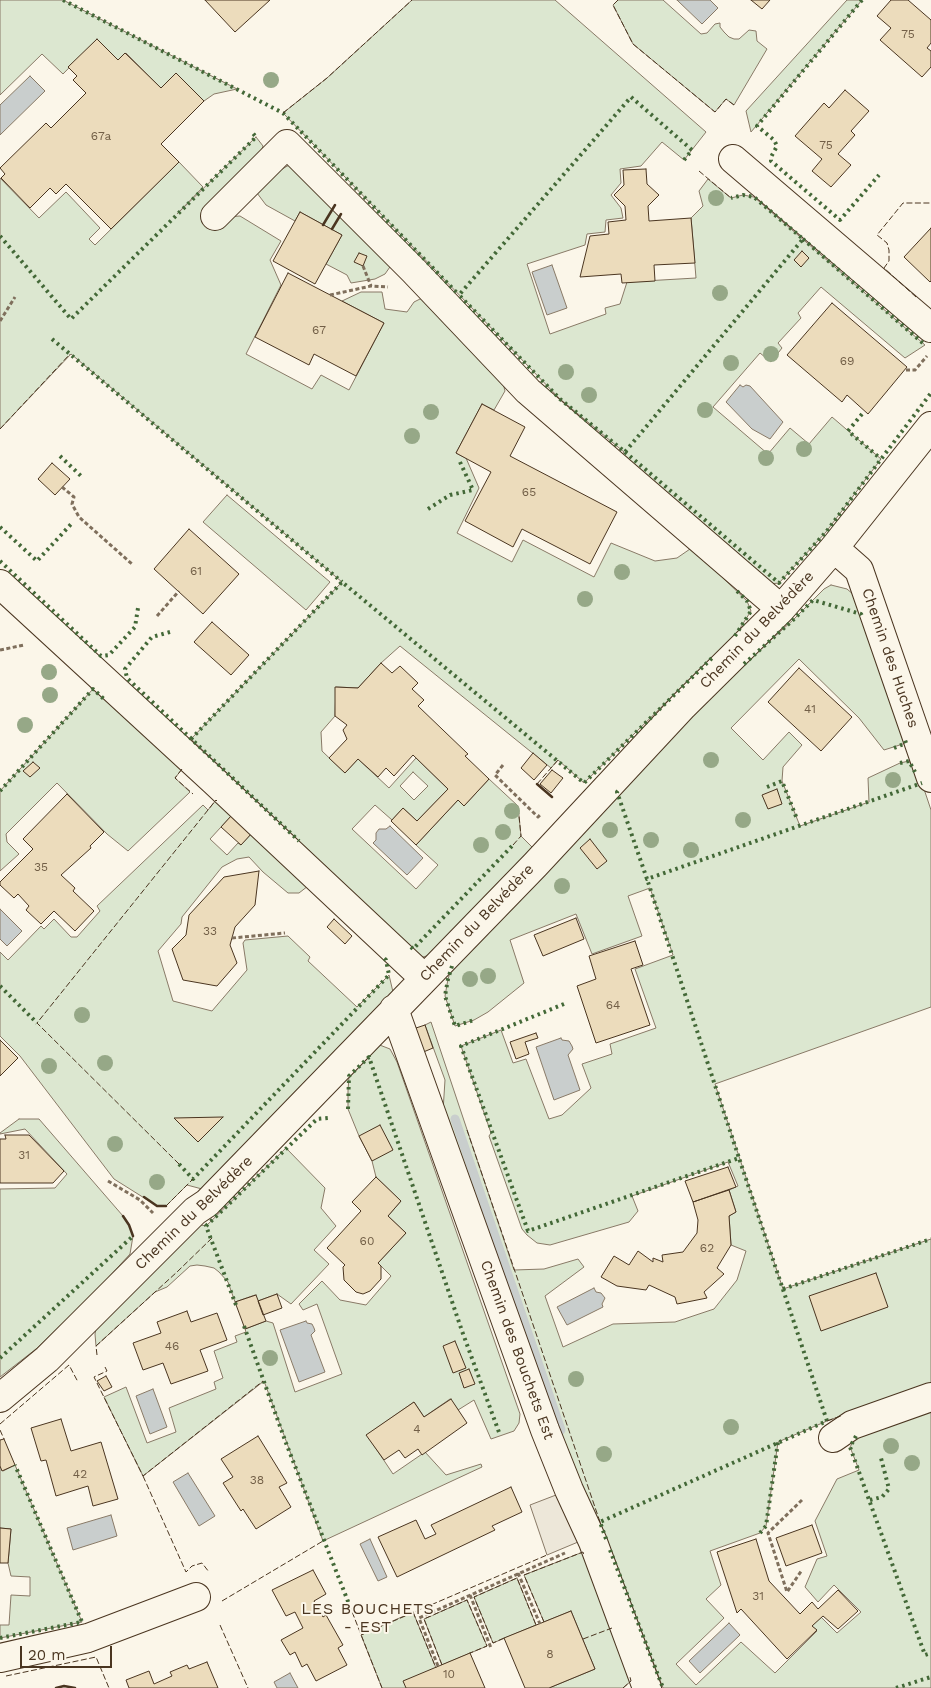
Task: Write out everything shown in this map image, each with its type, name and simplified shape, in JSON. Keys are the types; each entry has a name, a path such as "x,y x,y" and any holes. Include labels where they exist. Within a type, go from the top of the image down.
{"street":[{"path":"216,216 287,144 420,278 528,392 781,609"},
{"path":"733,159 931,328"},
{"name":"Chemin du Belvédère","path":"0,1398 47,1360 195,1211 207,1203 535,865 683,706 781,609 834,548 931,426"},
{"name":"Chemin des Huches","path":"834,548 859,570 931,778"},
{"path":"0,584 424,978"},
{"name":"Chemin des Bouchets Est","path":"394,1009 545,1430 569,1490 593,1542 647,1688"},
{"path":"833,1438 852,1424 931,1397"},
{"path":"0,1658 88,1638 196,1598"}],"path":[{"path":"362,266 371,286"},
{"path":"330,295 371,286 396,288"},
{"path":"0,321 15,297"},
{"path":"906,370 915,370 931,352"},
{"path":"62,487 74,498 72,504 79,517 132,564"},
{"path":"157,616 178,591"},
{"path":"503,765 494,775 538,817 542,812"},
{"path":"232,938 285,933"},
{"path":"108,1181 140,1200 173,1233"},
{"path":"802,1500 768,1533 787,1592 802,1570"},
{"path":"438,1666 419,1618 518,1573 593,1542"},
{"path":"518,1573 540,1624"},
{"path":"470,1595 491,1648"}],"green space":[{"path":"0,0 63,0 237,89 214,94 204,101 176,73 161,88 126,53 118,60 97,39 63,74 42,54 0,95"},
{"path":"412,0 555,0 706,132 684,160 662,142 641,166 620,169 621,183 611,195 621,208 623,218 606,220 605,232 587,234 585,245 527,264 550,334 606,314 605,308 620,304 627,282 696,278 691,218 703,206 699,191 708,179 731,198 743,195 754,197 925,345 905,358 821,287 798,313 801,318 778,343 782,348 771,362 760,353 713,407 768,454 790,428 809,444 832,417 881,459 826,532 779,583 770,584 619,459 624,452 560,399 283,113 327,78"},
{"path":"618,0 663,0 701,34 707,33 715,24 720,23 720,27 724,32 734,39 739,39 749,30 756,31 757,41 767,49 734,105 726,99 715,112 633,44 613,5"},
{"path":"847,0 862,0 751,132 746,111"},
{"path":"256,137 263,146 261,152 226,217 240,216 281,241 270,260 281,285 246,354 312,389 321,375 349,390 384,323 342,301 361,292 382,292 385,309 407,312 414,302 426,296 503,383 505,391 494,410 482,404 456,453 466,458 479,488 457,533 512,562 523,540 594,577 611,543 655,561 677,558 690,549 697,548 723,569 721,576 747,601 751,611 737,633 584,783 558,760 551,768 400,646 358,688 336,687 335,716 321,732 322,751 345,773 358,759 389,788 416,758 448,789 417,821 403,808 392,820 375,805 352,829 416,889 438,865 416,845 458,800 464,806 489,779 518,806 521,836 533,848 430,955 416,958 413,949 191,739 342,582 71,354 0,429 0,178 39,218 66,192 100,228 89,239 95,245 179,162 203,187 177,214","holes":["413,772 428,786 414,800 400,786"]},
{"path":"291,164 392,264 385,274 375,279 351,283 347,275 326,264 342,235 300,212 295,221 266,205 257,193 259,189 275,173"},
{"path":"227,495 330,582 306,610 203,522"},
{"path":"831,585 847,589 854,595 906,743 884,750 859,718 799,659 731,728 763,760 789,732 802,745 783,767 782,781 800,826 869,802 868,778 900,763 909,761 922,783 931,810 931,1007 715,1084 783,1289 931,1239 931,1383 827,1421 778,1442 766,1526 760,1533 710,1551 721,1585 706,1599 724,1618 676,1664 696,1685 741,1642 775,1673 817,1631 812,1626 821,1617 837,1633 861,1612 834,1585 818,1602 805,1587 817,1559 827,1556 815,1521 837,1479 859,1470 850,1447 857,1435 931,1411 931,1688 663,1688 600,1522 593,1519 572,1474 443,1111 445,1080 425,1025 431,1022 514,1270 544,1269 578,1259 584,1267 545,1296 563,1347 613,1324 675,1322 714,1309 737,1280 746,1251 731,1245 729,1216 736,1212 729,1190 738,1186 728,1162 632,1196 638,1211 629,1222 550,1245 537,1243 522,1229 489,1136 491,1133 461,1046 501,1030 513,1063 526,1059 549,1119 562,1115 591,1088 582,1064 612,1054 610,1044 656,1028 635,969 673,955 650,888 628,896 642,936 592,954 576,914 510,940 524,983 488,1012 474,1020 455,1026 445,996 452,966 691,712 793,620 824,589"},
{"path":"93,689 182,769 175,778 190,792 128,851 107,834 57,783 6,834 7,842 19,854 0,871 0,791"},
{"path":"216,800 232,815 210,839 227,855 238,843 241,845 252,833 308,886 299,893 288,893 263,872 249,857 237,859 222,867 182,917 181,924 158,951 173,1001 212,1011 247,970 243,943 245,940 288,936 310,957 308,961 357,1007 389,975 393,992 202,1189 187,1185 166,1206 157,1206 114,1179 20,1056 0,1036 0,952 8,960 41,926 44,929 54,919 71,937 77,937 100,911 97,906 203,805 208,810"},
{"path":"377,1044 390,1049 397,1062 520,1414 519,1423 514,1431 491,1439 474,1400 458,1410 450,1399 424,1417 414,1402 367,1435 393,1474 425,1452 446,1475 481,1464 482,1467 323,1541 264,1381 143,1476 104,1397 126,1387 147,1443 176,1432 169,1408 216,1389 214,1382 223,1378 214,1351 237,1342 235,1336 246,1332 245,1329 266,1321 273,1323 295,1392 342,1374 317,1304 303,1310 299,1304 322,1281 340,1300 366,1305 391,1276 378,1263 406,1233 388,1216 401,1201 376,1177 372,1161 348,1109 349,1076 369,1057 367,1049"},
{"path":"19,1119 39,1119 123,1216 133,1236 130,1254 98,1289 36,1349 0,1377 0,1189 55,1188 67,1174 25,1129 0,1134"},
{"path":"286,1148 325,1188 321,1208 336,1226 314,1250 329,1264 291,1304 277,1294 258,1301 255,1295 235,1302 228,1282 214,1268 197,1265 190,1266 167,1287 155,1292 96,1346 96,1328 197,1224 206,1226"},
{"path":"15,1465 82,1622 0,1638 0,1625 9,1625 11,1595 30,1596 30,1577 11,1576 8,1563 11,1529 0,1528 0,1466 3,1471"},
{"path":"583,1552 631,1681 623,1688 549,1688 595,1669 571,1611 544,1622 524,1575"},
{"path":"517,1578 536,1625 493,1643 474,1597"},
{"path":"467,1600 487,1646 442,1665 424,1619"},
{"path":"413,1612 436,1668 406,1688 382,1688 361,1635"}],"shaded area":[{"path":"677,0 710,0 718,8 702,24"},
{"path":"30,76 45,91 0,135 0,105"},
{"path":"552,265 567,308 547,315 532,272"},
{"path":"740,385 743,387 746,385 750,386 783,422 770,439 752,429 726,402"},
{"path":"390,826 423,858 407,875 373,843 376,840 376,833 379,829 386,829"},
{"path":"0,909 22,931 7,946 0,939"},
{"path":"561,1038 562,1040 569,1041 572,1046 573,1049 568,1055 580,1090 554,1100 536,1047"},
{"path":"594,1288 596,1292 601,1293 605,1298 602,1304 603,1307 567,1325 557,1307"},
{"path":"306,1321 312,1324 314,1328 315,1331 311,1335 325,1372 299,1382 280,1330"},
{"path":"153,1389 167,1427 150,1434 136,1396"},
{"path":"188,1473 215,1516 199,1526 173,1482"},
{"path":"569,1490 590,1537 547,1555 530,1505"},
{"path":"111,1515 117,1536 73,1550 67,1528"},
{"path":"370,1539 387,1577 378,1581 360,1544"},
{"path":"729,1623 740,1635 700,1673 689,1661"},
{"path":"290,1673 298,1688 277,1688 274,1682"}],"building":[{"path":"205,0 270,0 235,32"},
{"path":"751,0 770,0 762,9"},
{"path":"891,0 908,0 931,20 931,43 927,48 931,51 931,67 922,77 880,40 891,28 877,16"},
{"path":"97,39 118,60 125,53 161,88 176,73 204,101 161,144 179,162 111,229 66,184 56,194 50,188 30,208 1,178 5,174 0,168 46,123 51,128 86,93 73,80 77,76 68,67"},
{"path":"845,90 869,111 851,131 855,135 838,154 851,165 831,187 812,171 822,159 795,136 824,103 829,108"},
{"path":"646,169 647,184 659,195 648,206 649,221 691,218 695,263 654,265 655,281 622,283 621,274 580,277 590,236 609,234 608,222 626,220 625,206 614,195 624,185 623,170"},
{"path":"300,212 342,235 315,284 273,261"},
{"path":"931,228 931,281 930,282 904,257"},
{"path":"802,251 809,258 801,267 794,260"},
{"path":"359,253 367,256 363,266 354,262"},
{"path":"288,273 384,323 356,376 314,354 309,365 255,337"},
{"path":"832,303 907,367 868,414 847,395 842,402 787,355"},
{"path":"482,404 525,427 510,456 617,512 590,564 522,529 513,547 465,521 491,472 456,453"},
{"path":"52,463 70,479 55,495 38,479"},
{"path":"189,529 239,574 203,614 154,569"},
{"path":"212,622 249,655 231,675 194,642"},
{"path":"381,663 392,673 400,666 418,683 412,689 424,700 418,706 468,754 465,756 489,779 464,806 458,800 416,845 391,821 403,808 417,821 448,789 413,755 394,776 386,768 378,777 358,759 345,773 329,758 347,739 343,730 347,725 335,716 335,687 358,688"},
{"path":"799,668 852,717 821,751 768,702"},
{"path":"533,753 547,765 534,780 521,768"},
{"path":"33,762 40,768 30,777 23,771"},
{"path":"552,770 563,778 551,793 540,784"},
{"path":"777,789 782,804 768,809 762,795"},
{"path":"67,794 104,832 90,846 91,848 61,875 75,888 73,891 94,911 75,931 54,911 41,924 26,910 29,906 18,894 14,898 0,885 0,882 33,849 23,839"},
{"path":"232,815 252,833 241,845 221,827"},
{"path":"590,839 607,861 597,869 580,848"},
{"path":"259,871 255,905 235,927 230,945 237,963 217,986 183,980 172,949 186,935 189,915 224,877"},
{"path":"576,918 584,939 543,956 534,935"},
{"path":"334,919 352,936 345,944 327,927"},
{"path":"635,941 643,965 631,969 650,1025 596,1043 577,986 596,979 589,956"},
{"path":"425,1025 433,1048 421,1053 413,1029"},
{"path":"536,1033 538,1038 525,1042 529,1054 516,1059 510,1042"},
{"path":"0,1040 18,1058 0,1076"},
{"path":"223,1117 198,1142 174,1118"},
{"path":"380,1125 393,1150 372,1161 359,1136"},
{"path":"5,1135 29,1135 64,1171 53,1183 0,1183 0,1139 6,1139"},
{"path":"728,1167 736,1187 693,1202 685,1181"},
{"path":"376,1177 401,1201 388,1216 406,1233 378,1263 381,1266 381,1279 370,1291 363,1294 356,1292 344,1280 343,1267 345,1265 327,1248 361,1211 352,1202"},
{"path":"729,1190 736,1212 729,1216 731,1245 717,1268 724,1274 704,1292 707,1298 677,1304 675,1297 649,1285 646,1290 617,1286 601,1277 614,1256 629,1265 638,1251 653,1262 653,1258 663,1262 662,1255 683,1252 697,1233 698,1220 693,1202"},
{"path":"876,1273 888,1307 821,1331 809,1296"},
{"path":"277,1294 282,1308 263,1315 258,1301"},
{"path":"256,1295 266,1321 245,1329 235,1302"},
{"path":"187,1311 191,1322 217,1313 227,1340 200,1350 208,1371 171,1384 163,1363 143,1370 133,1343 161,1333 157,1322"},
{"path":"455,1341 466,1368 453,1373 443,1346"},
{"path":"469,1369 475,1384 464,1388 459,1373"},
{"path":"106,1376 112,1387 104,1391 97,1381"},
{"path":"451,1399 467,1423 422,1455 418,1449 405,1458 399,1450 384,1460 366,1435 414,1402 424,1417"},
{"path":"61,1419 71,1451 101,1442 118,1499 93,1506 88,1486 56,1496 46,1460 41,1461 31,1428"},
{"path":"258,1436 287,1483 279,1487 291,1507 256,1529 243,1509 241,1511 223,1483 233,1477 221,1459"},
{"path":"4,1439 15,1465 2,1471 0,1466 0,1440"},
{"path":"511,1487 522,1512 492,1526 495,1530 397,1577 378,1537 416,1520 425,1539 436,1534 431,1525"},
{"path":"812,1525 822,1553 786,1566 776,1538"},
{"path":"0,1528 11,1529 8,1563 0,1563"},
{"path":"756,1539 769,1581 800,1614 812,1602 818,1609 838,1590 858,1611 838,1629 823,1616 812,1626 817,1630 787,1659 741,1609 737,1613 717,1552"},
{"path":"313,1570 326,1594 314,1601 323,1617 326,1615 343,1645 338,1648 347,1665 316,1681 307,1664 302,1667 295,1652 290,1655 281,1640 303,1628 295,1612 286,1616 272,1590"},
{"path":"571,1611 595,1669 549,1688 525,1688 504,1638"},
{"path":"470,1653 485,1688 406,1688 403,1681"},
{"path":"207,1662 218,1688 129,1688 126,1680 149,1671 154,1684 172,1676 170,1672 187,1665 189,1669"}],"waterway":[{"path":"455,1119 561,1430"}],"hedge":[{"path":"63,0 283,113 459,295"},
{"path":"862,0 757,126 774,140 777,146 771,161 840,220 879,175"},
{"path":"684,160 692,150 631,97 459,295 560,399 625,452 803,239 754,197 743,195 731,198"},
{"path":"0,236 71,319 256,137 251,131"},
{"path":"803,239 925,345"},
{"path":"52,339 342,582"},
{"path":"625,452 779,583 826,532 931,393"},
{"path":"862,414 848,431 881,459"},
{"path":"60,456 81,476"},
{"path":"428,509 450,495 473,490 460,462"},
{"path":"0,527 37,561 73,522"},
{"path":"0,561 101,656 109,655 135,627 138,608"},
{"path":"191,739 342,582 584,783 714,656"},
{"path":"735,589 747,601 751,611 735,636"},
{"path":"744,664 813,600 861,614 862,616"},
{"path":"170,632 152,637 125,669 127,678 299,841"},
{"path":"0,791 93,689 104,699"},
{"path":"894,748 906,743 905,740"},
{"path":"900,763 909,761 915,772"},
{"path":"767,787 782,781 797,819"},
{"path":"618,791 647,879 922,783"},
{"path":"411,947 413,949 513,845"},
{"path":"564,1004 461,1046 528,1231 739,1158 647,879"},
{"path":"179,1164 193,1179 389,975 386,960 383,957"},
{"path":"452,966 445,996 455,1026 474,1020"},
{"path":"0,986 37,1023"},
{"path":"348,1109 349,1076 369,1057 462,1331 500,1435"},
{"path":"236,1305 206,1226 317,1119 328,1118"},
{"path":"606,1539 600,1522 827,1421 739,1158"},
{"path":"0,1358 133,1236"},
{"path":"783,1289 931,1239"},
{"path":"244,1326 286,1443 349,1604"},
{"path":"856,1436 850,1447 925,1655 931,1653"},
{"path":"760,1533 766,1526 778,1442"},
{"path":"870,1500 882,1497 889,1489 881,1458"},
{"path":"0,1638 82,1622 15,1465"},
{"path":"610,1550 663,1688"},
{"path":"896,1688 931,1677"}],"fence":[{"path":"283,113 327,78 412,0"},
{"path":"618,0 613,5 633,44 715,112 726,99 734,105"},
{"path":"699,171 731,198"},
{"path":"916,297 884,268 889,261 889,250 887,243 877,235 903,203 930,203"},
{"path":"0,429 70,354"},
{"path":"537,784 558,760"},
{"path":"182,769 175,778 193,794"},
{"path":"179,1164 37,1023 217,801"},
{"path":"513,845 521,836 518,806"},
{"path":"467,1130 600,1522"},
{"path":"166,1206 193,1179"},
{"path":"97,1355 96,1346 212,1238"},
{"path":"0,1424 69,1365 78,1382"},
{"path":"105,1367 107,1371 94,1377 143,1476 263,1381"},
{"path":"827,1421 841,1416"},
{"path":"0,1430 4,1439"},
{"path":"143,1476 186,1572 192,1566 202,1563 209,1572"},
{"path":"222,1601 323,1541"},
{"path":"544,1622 524,1575 583,1552 584,1556"},
{"path":"361,1635 547,1555"},
{"path":"504,1638 493,1643 474,1597 517,1578 536,1625"},
{"path":"442,1665 424,1619 467,1600 487,1646 470,1653"},
{"path":"349,1604 382,1688"},
{"path":"413,1612 436,1668"},
{"path":"220,1625 248,1688"},
{"path":"583,1639 612,1628"},
{"path":"6,1676 96,1657 109,1688"},
{"path":"623,1688 631,1681 630,1677"}],"wall":[{"path":"323,225 335,205"},
{"path":"332,229 341,214"},
{"path":"537,784 552,797"},
{"path":"144,1197 157,1206 166,1206"},
{"path":"123,1216 133,1236"},
{"path":"56,1688 64,1686 75,1688"}],"district":[{"name":"LES BOUCHETS - EST","path":"368,1618"}]}
